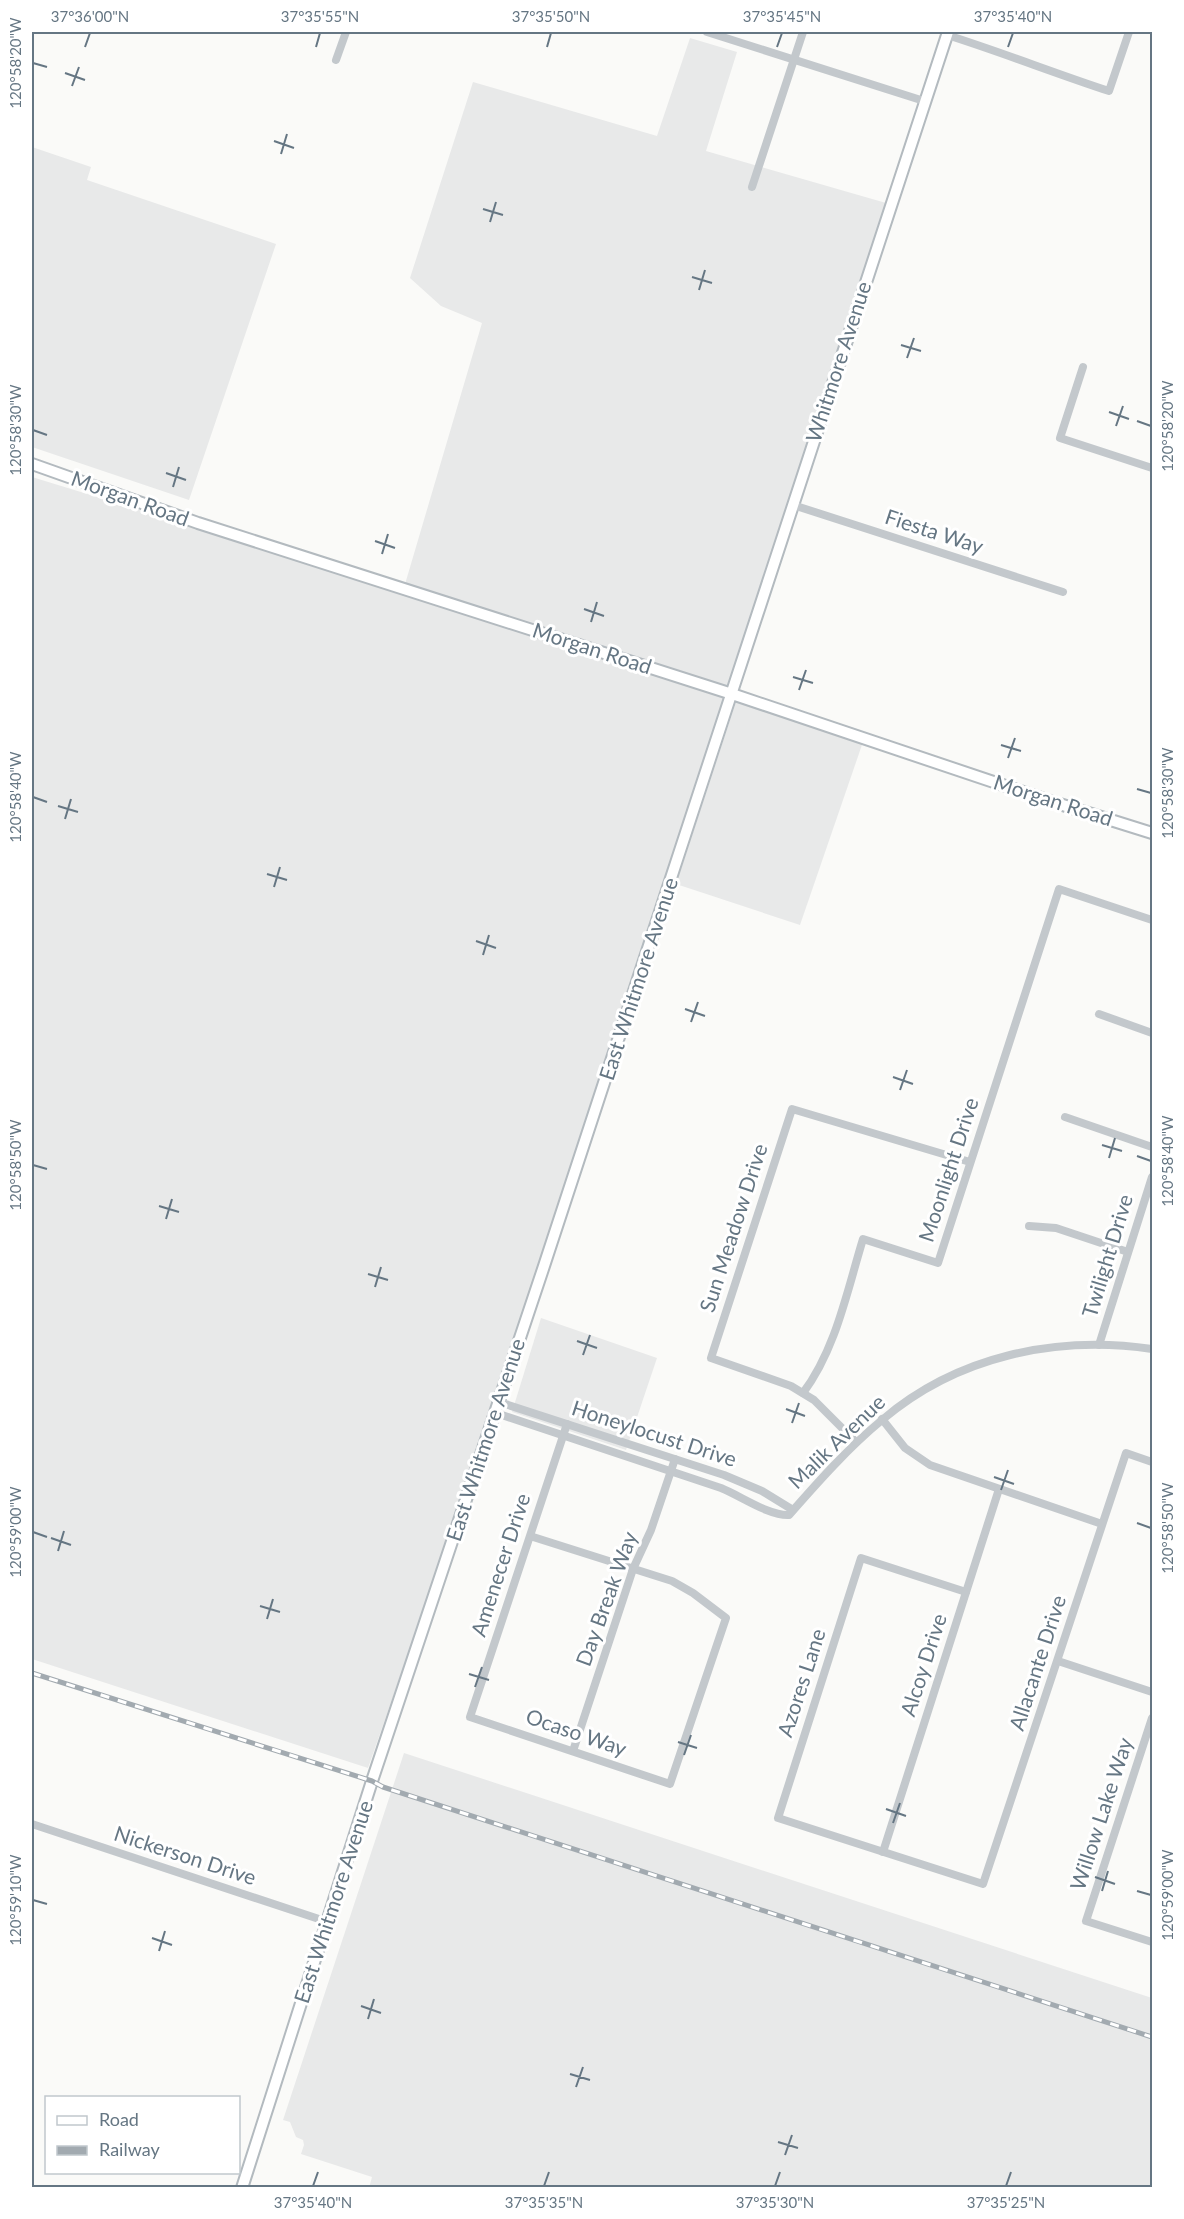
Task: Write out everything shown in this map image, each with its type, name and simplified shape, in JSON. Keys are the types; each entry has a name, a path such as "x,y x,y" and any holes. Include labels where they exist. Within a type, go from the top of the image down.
{"main road":[{"name":"Whitmore Avenue","path":"732,694 947,33"},
{"name":"Morgan Road","path":"32,464 198,524 732,694 1152,833"},
{"name":"East Whitmore Avenue","path":"242,2187 372,1781 732,694"}],"street":[{"path":"336,60 346,32"},
{"path":"706,32 924,101"},
{"path":"752,187 803,32"},
{"path":"947,33 1021,59 1045,70 1109,91 1129,32"},
{"path":"1083,367 1060,438 1152,468"},
{"name":"Fiesta Way","path":"793,505 1063,592"},
{"name":"Moonlight Drive","path":"803,1393 818,1372 828,1351 864,1239 938,1263 1059,889 1152,920"},
{"path":"1099,1014 1152,1033"},
{"name":"Sun Meadow Drive","path":"803,1393 781,1381 711,1359 792,1109 970,1162"},
{"path":"1065,1117 1152,1147"},
{"name":"Twilight Drive","path":"1099,1345 1152,1177"},
{"path":"1029,1226 1056,1228 1128,1252"},
{"name":"Malik Avenue","path":"791,1513 856,1442 882,1419 928,1388 981,1363 1038,1348 1099,1345 1152,1349"},
{"path":"803,1393 825,1410 856,1442"},
{"name":"Honeylocust Drive","path":"497,1407 567,1424 724,1475 762,1491 791,1513"},
{"name":"Honeylocust Drive","path":"497,1407 563,1436 742,1496 777,1515 791,1513"},
{"path":"882,1419 900,1442 920,1460 942,1470 1102,1524"},
{"name":"Amenecer Drive","path":"470,1717 567,1424"},
{"name":"Allacante Drive","path":"883,1852 983,1884 1126,1453 1152,1462"},
{"name":"Day Break Way","path":"573,1751 633,1569 651,1530 675,1459"},
{"name":"Alcoy Drive","path":"883,1852 999,1489"},
{"path":"530,1536 633,1569"},
{"name":"Azores Lane","path":"883,1852 778,1818 861,1558 966,1592"},
{"name":"Ocaso Way","path":"470,1717 670,1784 726,1618 693,1593 672,1581 633,1569"},
{"path":"1058,1661 1152,1692"},
{"name":"Willow Lake Way","path":"1152,1718 1086,1921 1152,1942"},
{"name":"Nickerson Drive","path":"32,1824 328,1922"}],"shaded area":[{"path":"690,38 737,52 706,151 893,205 552,1243 368,1768 32,1659 32,477 403,591 482,323 441,306 410,278 473,82 657,136"},
{"path":"32,147 91,167 87,180 276,244 189,500 32,447"},
{"path":"736,702 864,739 800,925 676,884"},
{"path":"541,1318 657,1358 626,1450 512,1412"},
{"path":"404,1753 1152,1998 1152,2187 369,2188 372,2177 301,2154 303,2140 296,2137 290,2122 283,2120"}],"railway":[{"path":"32,1673 372,1781 383,1787 1152,2037"}]}
